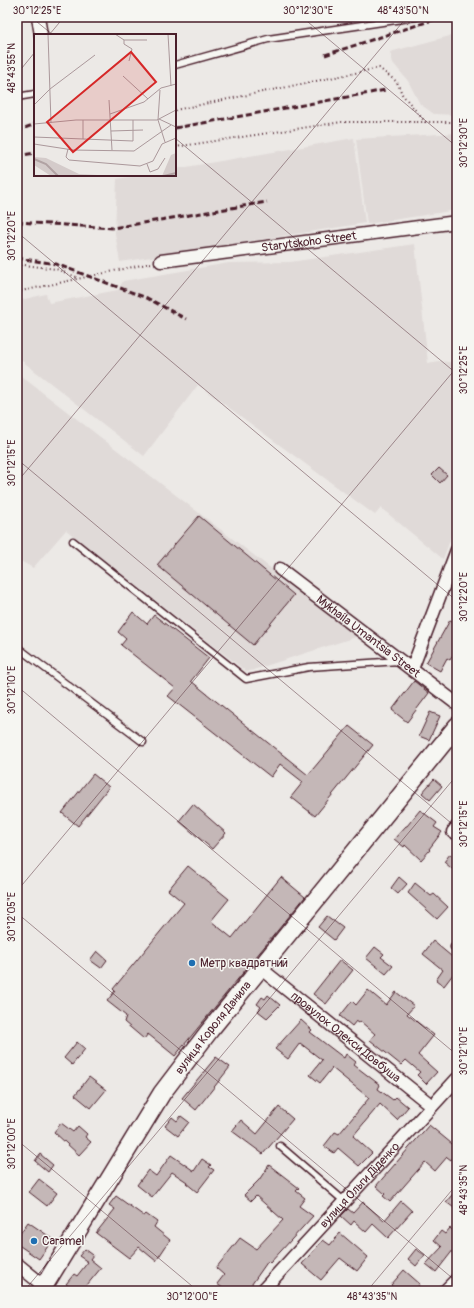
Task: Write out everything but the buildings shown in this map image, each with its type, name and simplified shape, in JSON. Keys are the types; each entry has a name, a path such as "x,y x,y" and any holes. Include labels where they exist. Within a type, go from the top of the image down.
{"main road":[{"name":"вулиця Короля Данила","path":"43,1288 162,1094 210,1030 457,726"}],"street":[{"path":"38,17 41,34"},
{"name":"Starytskoho Street","path":"161,261 457,222"},
{"path":"412,670 457,550"},
{"name":"Mykhaila Umantsia Street","path":"280,569 457,704"},
{"name":"провулок Олекси Довбуша","path":"260,968 432,1106"},
{"name":"вулиця Ольги Діденко","path":"262,1291 457,1079"},
{"path":"17,1264 43,1288"},
{"path":"445,1291 457,1279"}],"lane":[{"path":"176,65 268,39 416,17"},
{"path":"17,97 34,94"},
{"path":"72,541 246,679 309,667 400,661"},
{"path":"17,647 143,742"},
{"path":"280,1146 344,1201"}],"path":[{"path":"176,110 379,68 398,82 402,94 426,123"},
{"path":"176,148 342,122 457,122"},
{"path":"17,292 161,261"},
{"path":"17,264 56,269 80,278"}],"shaded area":[{"path":"457,34 457,115 434,114 420,104 408,81 393,63 390,52"},
{"path":"457,133 457,210 367,224 356,139"},
{"path":"354,138 365,223 120,262 115,233 117,179 134,176 176,176 176,169"},
{"path":"415,244 428,363 439,361 457,363 457,521 443,559 381,508 375,515 198,385 144,456 17,357 17,301 46,294 49,303 118,290 123,281 229,263 290,262"},
{"path":"17,373 359,636 247,672 66,530 33,568 17,559"}],"railway":[{"path":"325,55 442,17"},
{"path":"176,128 386,90"},
{"path":"17,131 34,124"},
{"path":"17,156 34,153"},
{"path":"17,222 113,228 267,202"},
{"path":"17,258 56,264 147,298 186,319"}],"place":[{"name":"Метр квадратний","path":"192,963"},
{"name":"Caramel","path":"34,1241"}]}
